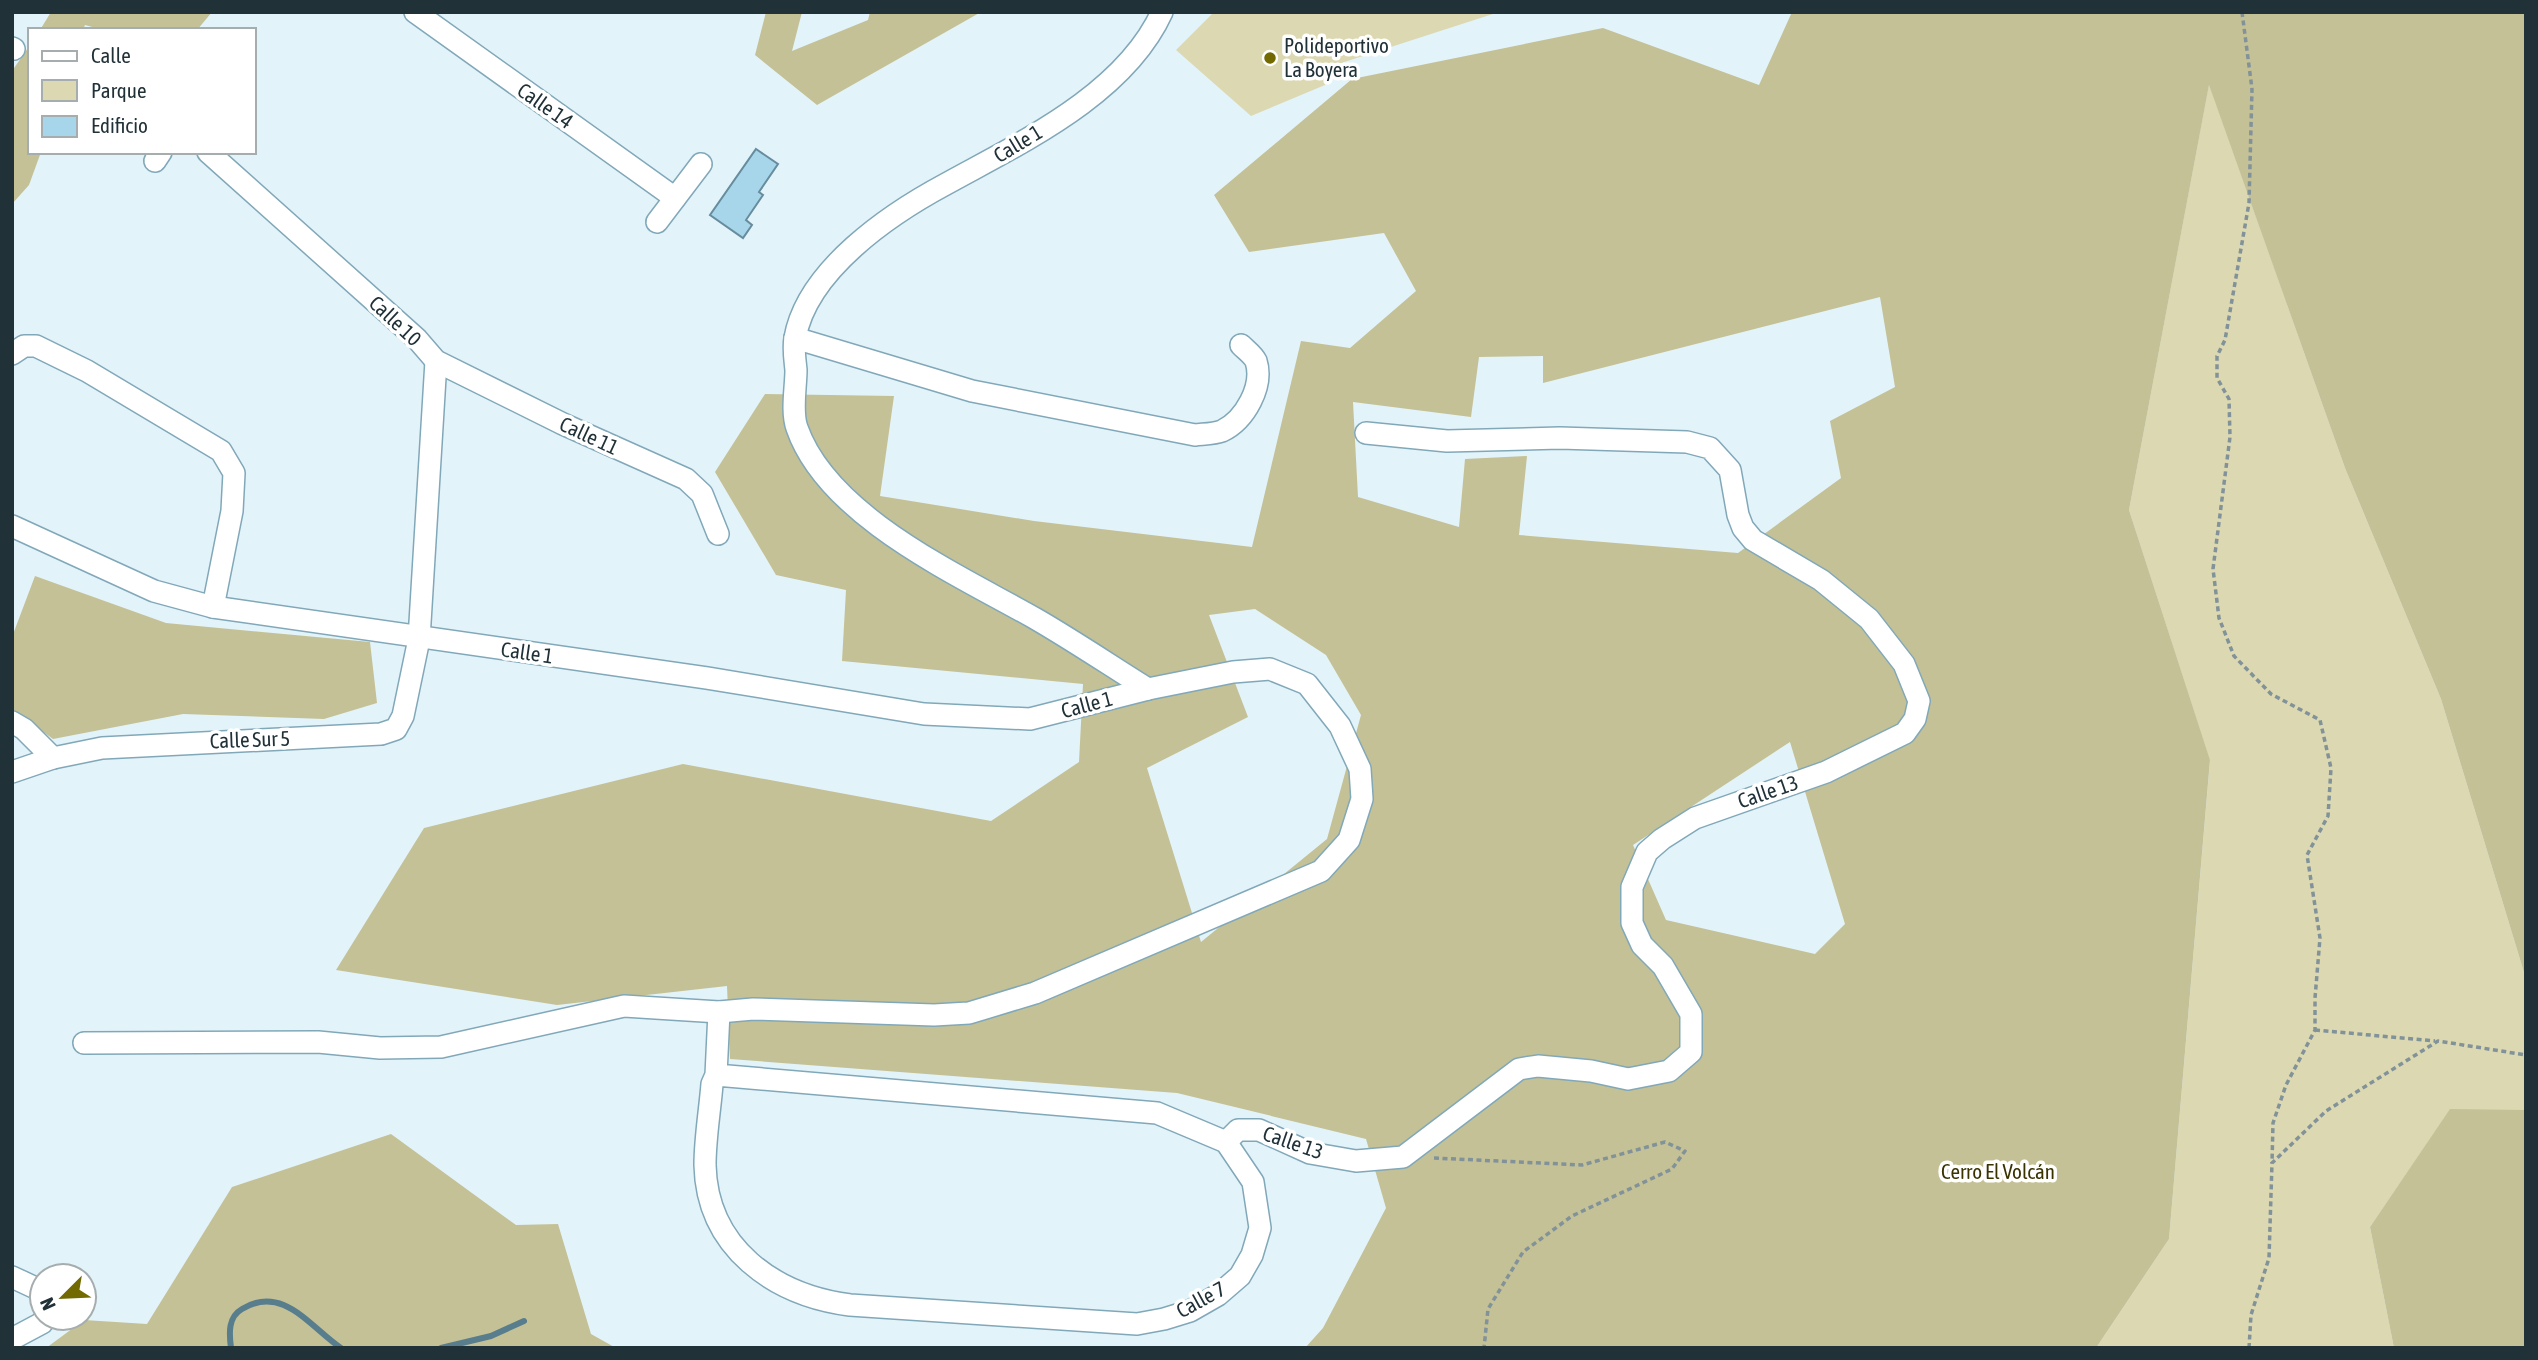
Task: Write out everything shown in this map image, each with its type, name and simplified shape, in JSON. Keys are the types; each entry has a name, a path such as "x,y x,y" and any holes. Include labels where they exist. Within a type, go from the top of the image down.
{"street":[{"name":"Calle 14","path":"415,12 675,198"},
{"name":"Calle 1","path":"1148,689 1034,618 963,581 838,492 818,470 795,425 795,338 814,293 849,251 896,212 993,160 1068,114 1128,61 1155,28 1162,12"},
{"name":"Calle 10","path":"210,154 417,339 436,361 419,639"},
{"path":"657,222 701,164"},
{"path":"795,338 972,391 1195,435 1220,432 1236,421 1250,402 1259,380 1255,358 1241,345"},
{"path":"12,354 24,346 36,346 87,371 221,451 234,473 232,511 213,607"},
{"name":"Calle 11","path":"436,361 584,434 685,479 702,494 718,534"},
{"name":"Calle 13","path":"1226,1142 1238,1130 1259,1130 1310,1153 1356,1161 1403,1157 1519,1069 1538,1066 1591,1071 1628,1079 1669,1071 1691,1052 1691,1014 1663,967 1642,945 1632,923 1632,887 1647,852 1695,818 1826,772 1905,733 1915,719 1919,701 1904,664 1869,620 1821,580 1753,540 1743,528 1730,470 1710,448 1687,442 1560,438 1447,441 1366,433"},
{"name":"Calle 1","path":"12,526 154,591 213,607 419,639 707,678 924,714 1030,719 1148,689"},
{"name":"Calle Sur 5","path":"12,772 53,758 102,748 156,743 382,734 396,729 403,716 419,639"},
{"path":"84,1043 318,1042 380,1048 440,1047 624,1006 719,1012 753,1009 934,1015 969,1013 1035,993 1321,871 1349,839 1362,799 1360,769 1340,726 1307,684 1270,668 1233,672 1148,689"},
{"path":"12,722 24,729 53,758"},
{"name":"Calle 7","path":"719,1012 716,1075 712,1084 705,1165 709,1194 732,1246 772,1281 820,1301 1137,1324 1190,1311 1217,1295 1240,1276 1252,1255 1261,1228 1253,1182 1226,1142"},
{"path":"716,1075 1157,1113 1226,1142"},
{"path":"12,1276 28,1284"},
{"path":"12,1339 28,1330"}],"path":[{"path":"2242,12 2252,89 2249,203 2225,340 2217,356 2217,378 2229,399 2230,437 2213,569 2219,618 2234,656 2271,694 2320,720 2331,768 2329,816 2307,855 2320,938 2315,1030 2286,1085 2273,1123 2269,1258 2251,1315 2249,1348"},
{"path":"2315,1030 2438,1041 2526,1055"},
{"path":"2272,1163 2326,1111 2438,1041"},
{"path":"1403,1157 1481,1158 1582,1165 1665,1142 1685,1152 1672,1169 1572,1216 1523,1252 1488,1309 1484,1348"}],"green space":[{"path":"51,12 212,12 199,28 96,28 85,25 84,28 41,28"},
{"path":"766,12 802,12 792,51 868,20 870,12 981,12 817,105 755,55"},
{"name":"Polideportivo La Boyera","path":"1214,12 1499,12 1329,67 1325,85 1251,116 1176,50"},
{"name":"Cerro El Volcán","path":"1792,12 2526,12 2526,979 2441,699 2345,468 2209,85 2129,510 2210,760 2169,1239 2096,1348 1305,1348 1323,1328 1386,1208 1366,1139 1177,1093 730,1059 727,986 557,1005 336,970 424,828 683,764 991,821 1079,762 1083,684 842,661 846,590 776,575 715,472 765,394 894,396 880,496 1034,521 1252,547 1301,341 1350,348 1416,291 1384,233 1249,252 1214,195 1352,79 1603,28 1759,85","holes":["1880,297 1895,387 1830,421 1841,478 1738,553 1519,535 1527,456 1465,459 1459,527 1358,497 1353,402 1471,417 1479,357 1543,356 1543,383","1255,609 1326,655 1361,715 1327,839 1201,942 1147,768 1248,717 1209,615","1790,742 1845,924 1815,954 1666,920 1633,845"]},
{"path":"28,48 28,154 40,154 29,185 12,204 12,71"},
{"path":"2209,84 2345,468 2441,699 2526,979 2526,1110 2450,1110 2370,1227 2394,1348 2096,1348 2169,1239 2210,761 2129,510"},
{"path":"35,576 166,623 370,642 377,703 324,719 183,714 53,739 12,709 12,637"},
{"path":"2450,1109 2526,1110 2526,1348 2394,1348 2370,1227"},
{"path":"391,1134 516,1225 558,1224 591,1334 616,1348 46,1348 68,1332 98,1332 98,1321 147,1324 232,1187"}],"building":[{"path":"756,149 778,164 759,192 763,195 746,220 752,225 743,238 710,215"}],"waterway":[{"path":"231,1348 230,1326 237,1312 257,1303 270,1302 295,1311 341,1348"},
{"path":"441,1348 491,1336 524,1321"}],"place":[{"name":"Polideportivo La Boyera","path":"1270,58"}]}
